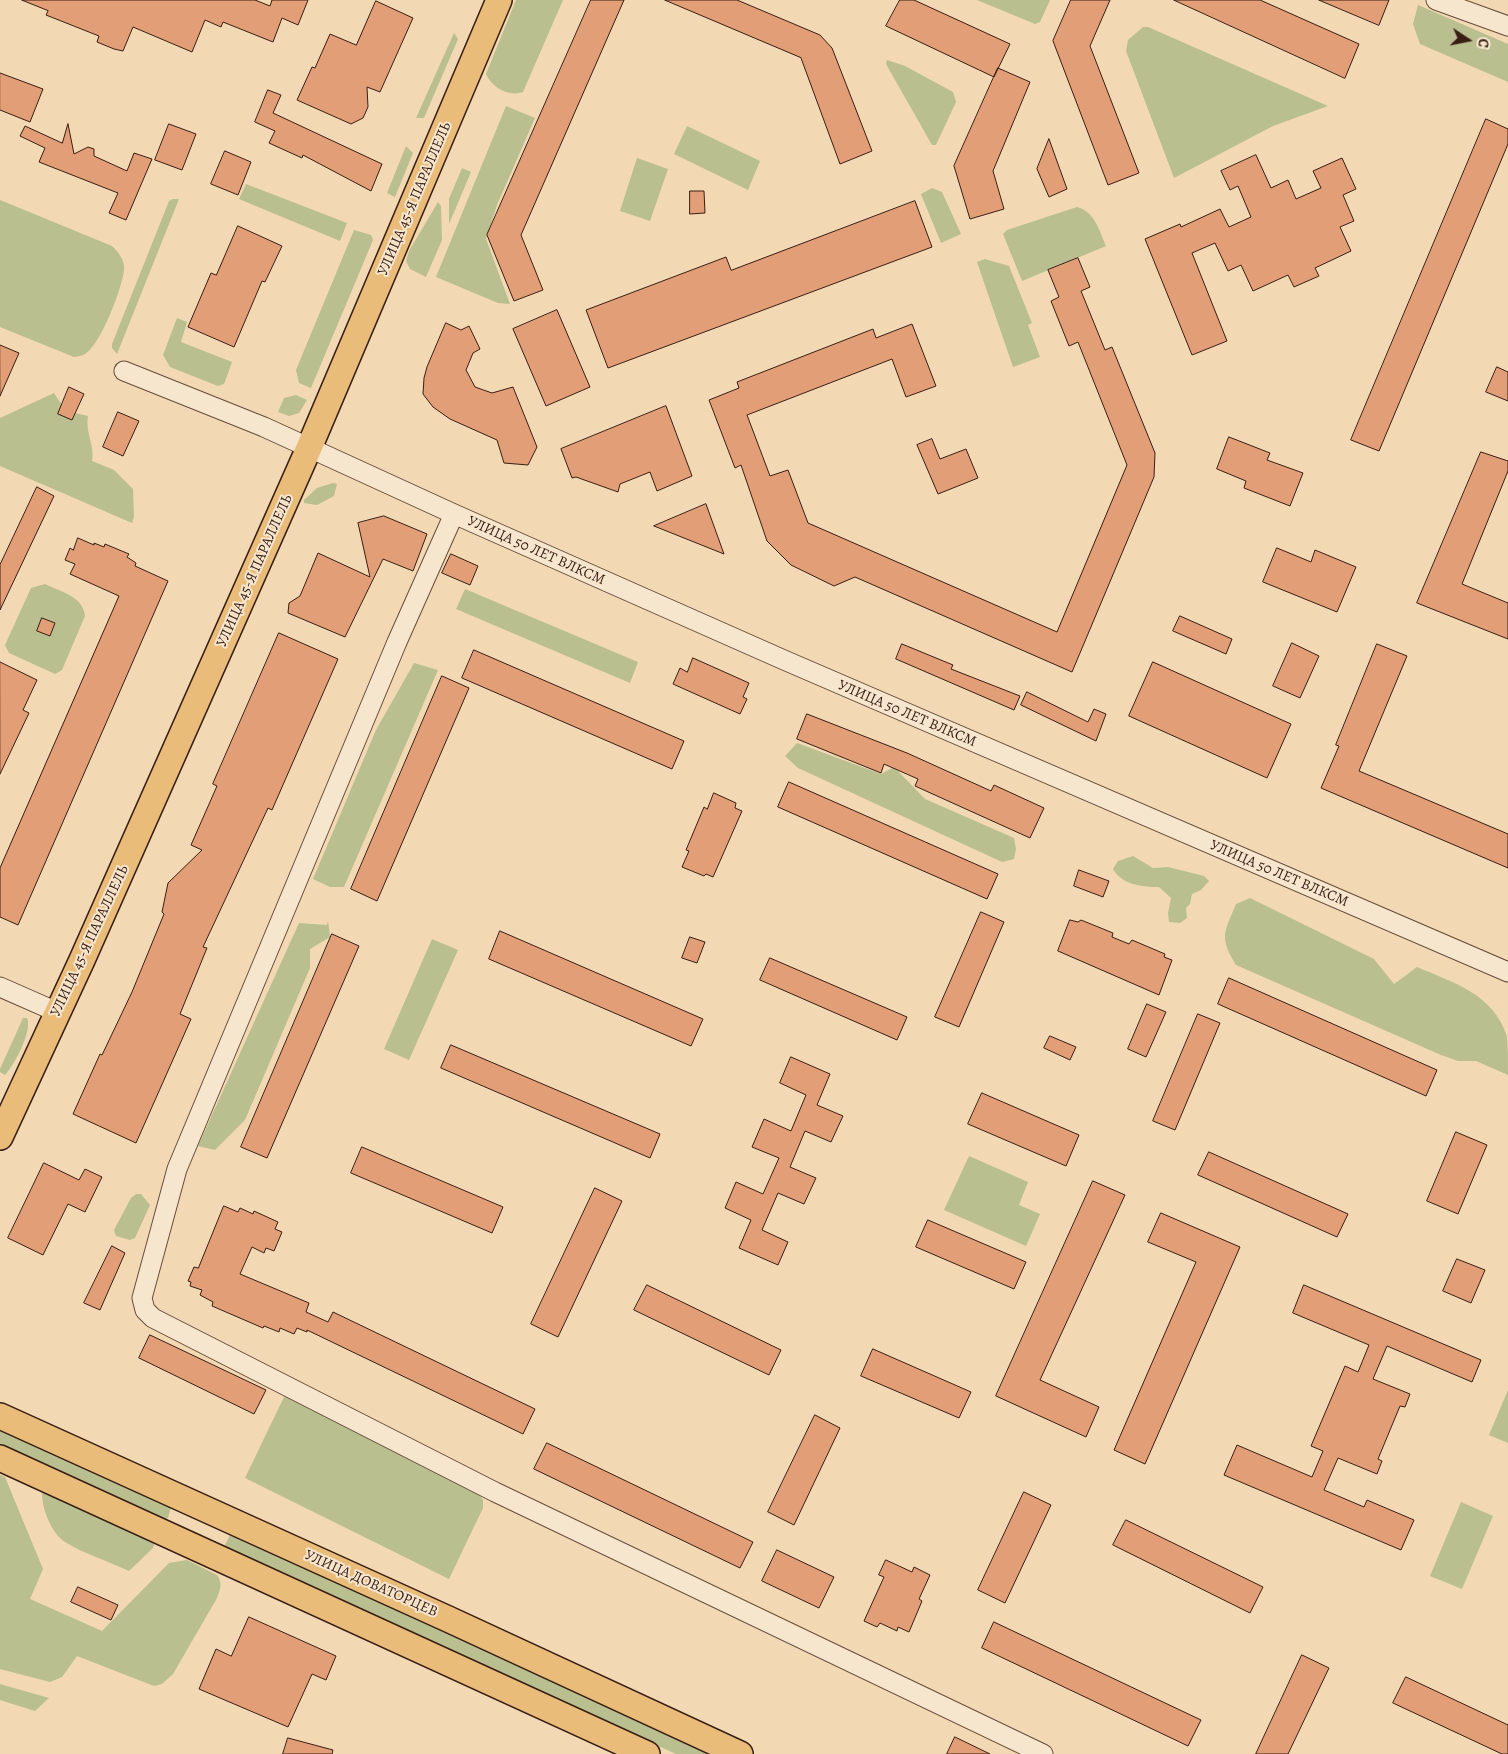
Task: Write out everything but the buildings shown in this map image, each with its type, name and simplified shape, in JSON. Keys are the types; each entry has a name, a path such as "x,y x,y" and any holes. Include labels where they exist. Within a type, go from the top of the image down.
{"main road":[{"name":"УЛИЦА 45-Я ПАРАЛЛЕЛЬ","path":"0,1137 82,960 309,448 498,0"},
{"name":"УЛИЦА ДОВАТОРЦЕВ","path":"0,1416 448,1618 740,1754"},
{"path":"0,1458 647,1754"}],"street":[{"path":"1436,0 1508,26"},
{"name":"УЛИЦА 50 ЛЕТ ВЛКСМ","path":"124,371 264,427 454,514 784,660 1508,972"},
{"path":"454,514 397,642 177,1169 142,1298 145,1310 153,1318 494,1492 1043,1754"},
{"path":"0,987 57,1012"}],"green space":[{"path":"516,0 563,0 523,92 512,93 497,87 486,74"},
{"path":"977,0 1050,0 1040,22 1035,24"},
{"path":"1418,5 1508,44 1508,82 1420,44 1413,24"},
{"path":"1143,27 1148,27 1328,106 1273,126 1174,178 1126,51 1128,40"},
{"path":"454,33 458,39 424,118 416,118"},
{"path":"887,60 905,66 953,92 956,102 936,145 932,145 886,64"},
{"path":"506,106 535,118 497,205 486,239 510,304 498,303 436,277"},
{"path":"687,126 760,161 748,190 674,154"},
{"path":"406,146 413,153 395,197 387,193"},
{"path":"637,158 668,169 650,221 620,211"},
{"path":"462,168 471,172 449,224 449,199"},
{"path":"246,184 347,223 340,241 239,199"},
{"path":"932,188 942,192 961,234 941,243 921,194"},
{"path":"179,199 117,354 112,348 112,344 169,201"},
{"path":"0,200 112,246 121,256 124,269 120,289 104,328 91,349 85,354 74,357 0,327"},
{"path":"438,202 441,206 442,240 426,277 410,269 406,261 409,251"},
{"path":"1077,207 1083,209 1092,217 1106,246 1022,281 1003,234 1007,230"},
{"path":"354,230 371,235 373,240 311,388 299,383 296,370"},
{"path":"985,259 1009,266 1032,323 1028,325 1040,357 1013,367 977,262"},
{"path":"177,318 187,322 181,342 232,362 224,384 218,386 170,367 163,355"},
{"path":"54,393 66,411 88,416 87,422 93,455 92,461 114,470 133,489 134,517 132,523 0,466 0,418"},
{"path":"296,395 307,400 299,413 289,416 278,412 284,398"},
{"path":"333,483 337,484 334,496 317,505 304,503 304,500 317,488"},
{"path":"45,584 76,599 83,609 85,616 62,670 55,674 9,653 5,645 31,588"},
{"path":"465,589 638,662 630,683 456,609"},
{"path":"414,663 438,670 344,887 330,887 313,879 376,730"},
{"path":"797,743 881,774 894,767 925,799 1014,838 1016,849 1014,859 1002,862 798,768 785,756"},
{"path":"1133,856 1153,868 1168,867 1204,876 1209,881 1201,890 1192,894 1190,904 1186,908 1187,918 1180,923 1169,922 1168,913 1171,898 1159,887 1133,884 1122,879 1117,874 1113,869 1118,861"},
{"path":"1250,898 1374,959 1394,984 1417,967 1458,985 1483,1000 1501,1022 1507,1037 1508,1075 1476,1061 1458,1061 1441,1055 1236,965 1225,941 1226,929 1236,904"},
{"path":"328,921 330,937 310,949 310,968 245,1120 215,1150 198,1146 299,923 327,925"},
{"path":"432,939 458,950 409,1060 384,1049"},
{"path":"23,1018 27,1018 28,1024 25,1039 13,1064 5,1075 0,1072 0,1069"},
{"path":"969,1156 1028,1182 1019,1205 1040,1214 1026,1246 944,1210"},
{"path":"136,1194 141,1194 150,1205 135,1238 130,1240 116,1236 114,1230 131,1198"},
{"path":"1508,1390 1508,1443 1489,1435"},
{"path":"285,1395 478,1493 483,1500 483,1508 449,1579 245,1478"},
{"path":"0,1429 171,1507 168,1518 165,1519 0,1444"},
{"path":"0,1475 5,1477 43,1569 30,1599 102,1631 169,1563 187,1560 217,1575 220,1589 217,1598 173,1674 162,1684 154,1686 77,1656 62,1677 50,1682 0,1669"},
{"path":"47,1491 156,1540 153,1548 129,1571 72,1546 60,1538 49,1521 42,1500 42,1494"},
{"path":"1461,1502 1493,1516 1462,1589 1430,1576"},
{"path":"233,1534 714,1754 676,1754 227,1549 225,1545 230,1535"},
{"path":"0,1684 49,1698 35,1711 0,1700"}]}
